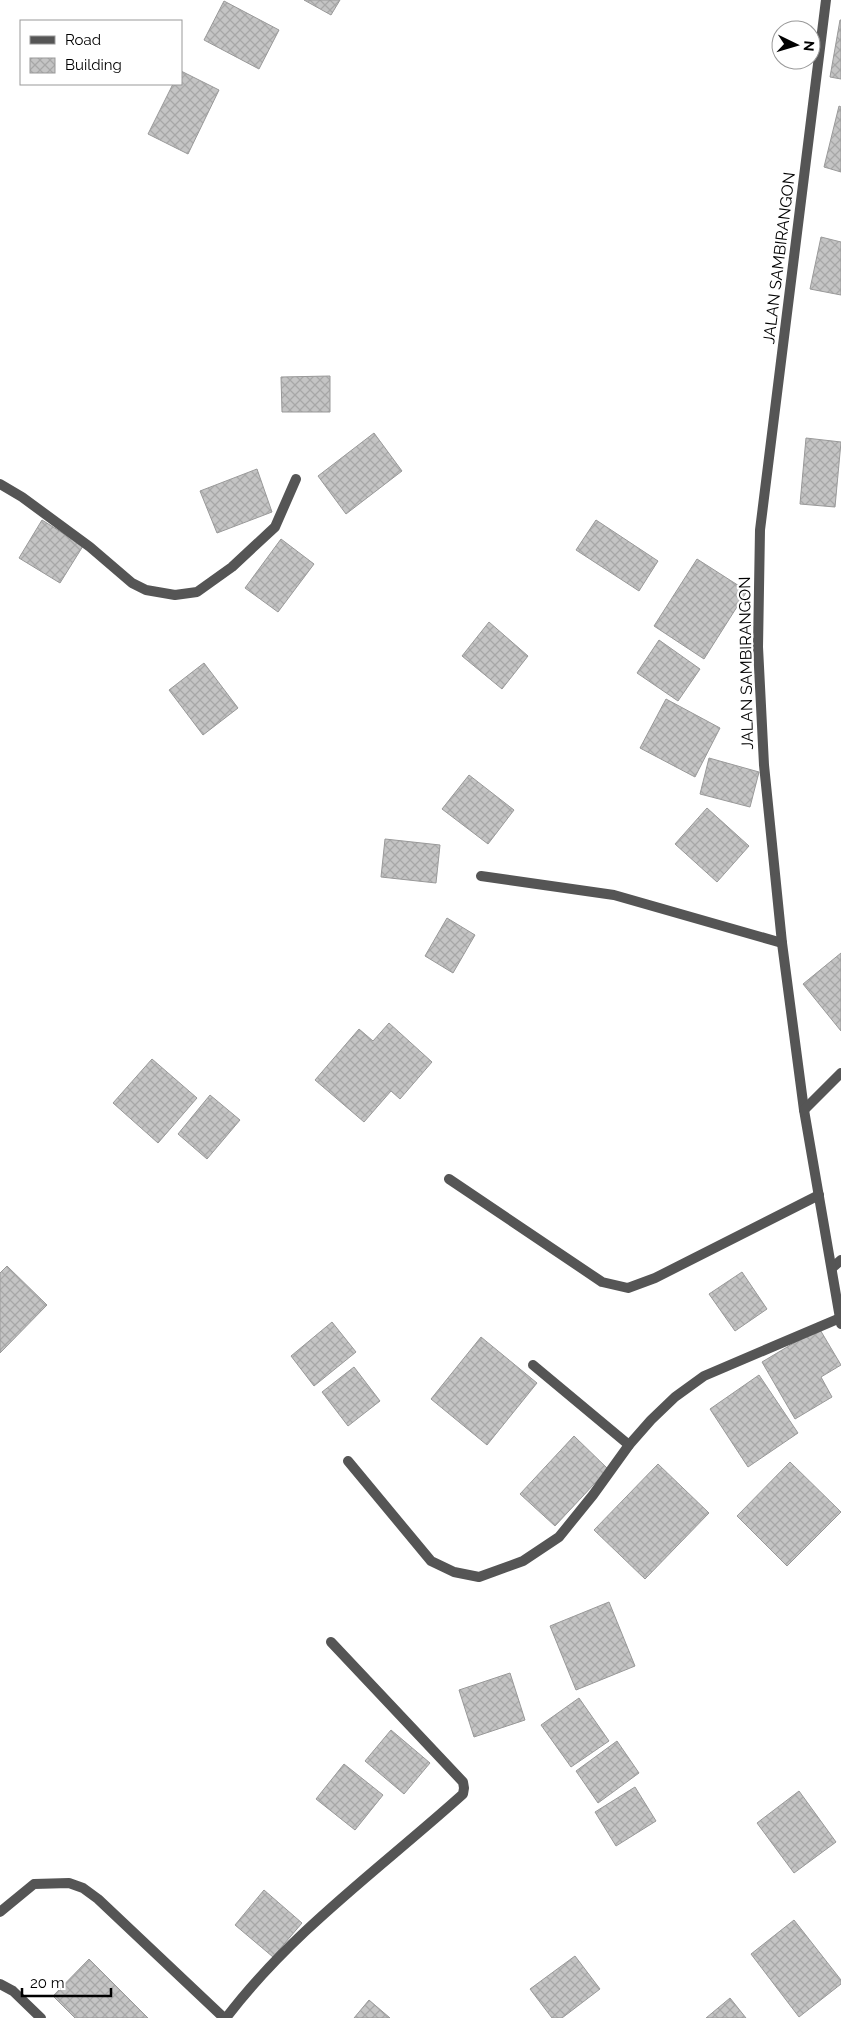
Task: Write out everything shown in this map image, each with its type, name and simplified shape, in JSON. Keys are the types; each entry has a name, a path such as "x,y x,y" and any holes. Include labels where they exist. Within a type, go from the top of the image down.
{"street":[{"name":"JALAN SAMBIRANGON","path":"826,0 760,530 758,647 764,765 782,943 804,1110 840,1321"},
{"path":"0,484 22,497 90,547 132,583 146,590 175,594 198,592 232,567 276,527 296,479"},
{"path":"481,876 614,895 782,943"},
{"path":"804,1110 841,1073"},
{"path":"449,1179 602,1282 628,1288 655,1278 819,1195"},
{"path":"832,1268 841,1260"},
{"path":"348,1461 431,1561 454,1572 479,1578 523,1561 558,1537 594,1495 629,1445 651,1420 675,1397 704,1376 840,1321"},
{"path":"534,1365 629,1445"},
{"path":"0,1912 34,1884 69,1883 83,1888 98,1899 225,2018 290,1945 463,1794 463,1782 331,1642"},
{"path":"0,1984 13,1991 41,2018"}],"building":[{"path":"304,0 340,0 331,15"},
{"path":"224,1 279,30 259,69 204,40"},
{"path":"841,20 841,79 830,77"},
{"path":"182,72 219,90 188,154 148,134 172,85 182,85"},
{"path":"839,106 841,107 841,172 824,167"},
{"path":"821,237 841,242 841,295 810,289"},
{"path":"330,376 330,412 282,412 281,377"},
{"path":"374,433 402,471 346,514 318,476"},
{"path":"806,438 841,442 835,507 800,504"},
{"path":"257,469 272,512 217,533 200,491"},
{"path":"42,520 83,546 60,583 19,558"},
{"path":"596,520 658,561 639,591 576,550"},
{"path":"281,539 314,564 278,612 245,588"},
{"path":"697,559 747,591 704,659 654,626"},
{"path":"489,622 528,656 502,689 462,656"},
{"path":"659,640 700,669 678,701 637,673"},
{"path":"204,663 238,708 203,735 169,690"},
{"path":"666,699 720,728 695,777 640,748"},
{"path":"709,758 759,772 750,807 700,794"},
{"path":"469,775 514,810 488,844 442,809"},
{"path":"707,808 749,846 717,882 675,844"},
{"path":"385,839 440,845 436,883 381,877"},
{"path":"447,918 475,935 453,973 425,956"},
{"path":"841,953 841,1031 803,984"},
{"path":"389,1023 432,1062 400,1099 391,1091 364,1122 315,1080 359,1029 373,1041"},
{"path":"152,1059 197,1098 158,1143 113,1103"},
{"path":"210,1095 240,1120 207,1159 178,1134"},
{"path":"7,1266 47,1305 0,1353 0,1273"},
{"path":"742,1272 767,1309 735,1331 709,1294"},
{"path":"332,1322 356,1352 314,1386 291,1356"},
{"path":"819,1328 841,1365 821,1377 832,1397 795,1419 762,1362"},
{"path":"481,1337 537,1383 487,1445 431,1399"},
{"path":"354,1367 380,1401 348,1426 322,1392"},
{"path":"759,1375 798,1433 748,1467 710,1409"},
{"path":"574,1436 608,1469 555,1526 520,1494"},
{"path":"790,1462 841,1512 787,1566 737,1516"},
{"path":"658,1464 709,1513 645,1579 594,1530"},
{"path":"609,1602 635,1666 576,1690 550,1626"},
{"path":"510,1673 525,1720 474,1737 459,1690"},
{"path":"579,1698 609,1741 571,1767 541,1725"},
{"path":"391,1730 430,1763 404,1794 365,1761"},
{"path":"617,1741 639,1773 598,1803 576,1771"},
{"path":"344,1764 383,1795 355,1830 316,1799"},
{"path":"635,1787 656,1821 616,1846 595,1812"},
{"path":"799,1791 836,1842 794,1873 757,1823"},
{"path":"264,1890 302,1923 273,1957 235,1925"},
{"path":"794,1920 841,1980 841,1984 799,2017 751,1954"},
{"path":"575,1956 600,1989 562,2018 552,2018 530,1989"},
{"path":"89,1959 148,2018 75,2018 53,1996"},
{"path":"730,1998 746,2018 706,2018"},
{"path":"369,2000 390,2018 354,2018"}]}
